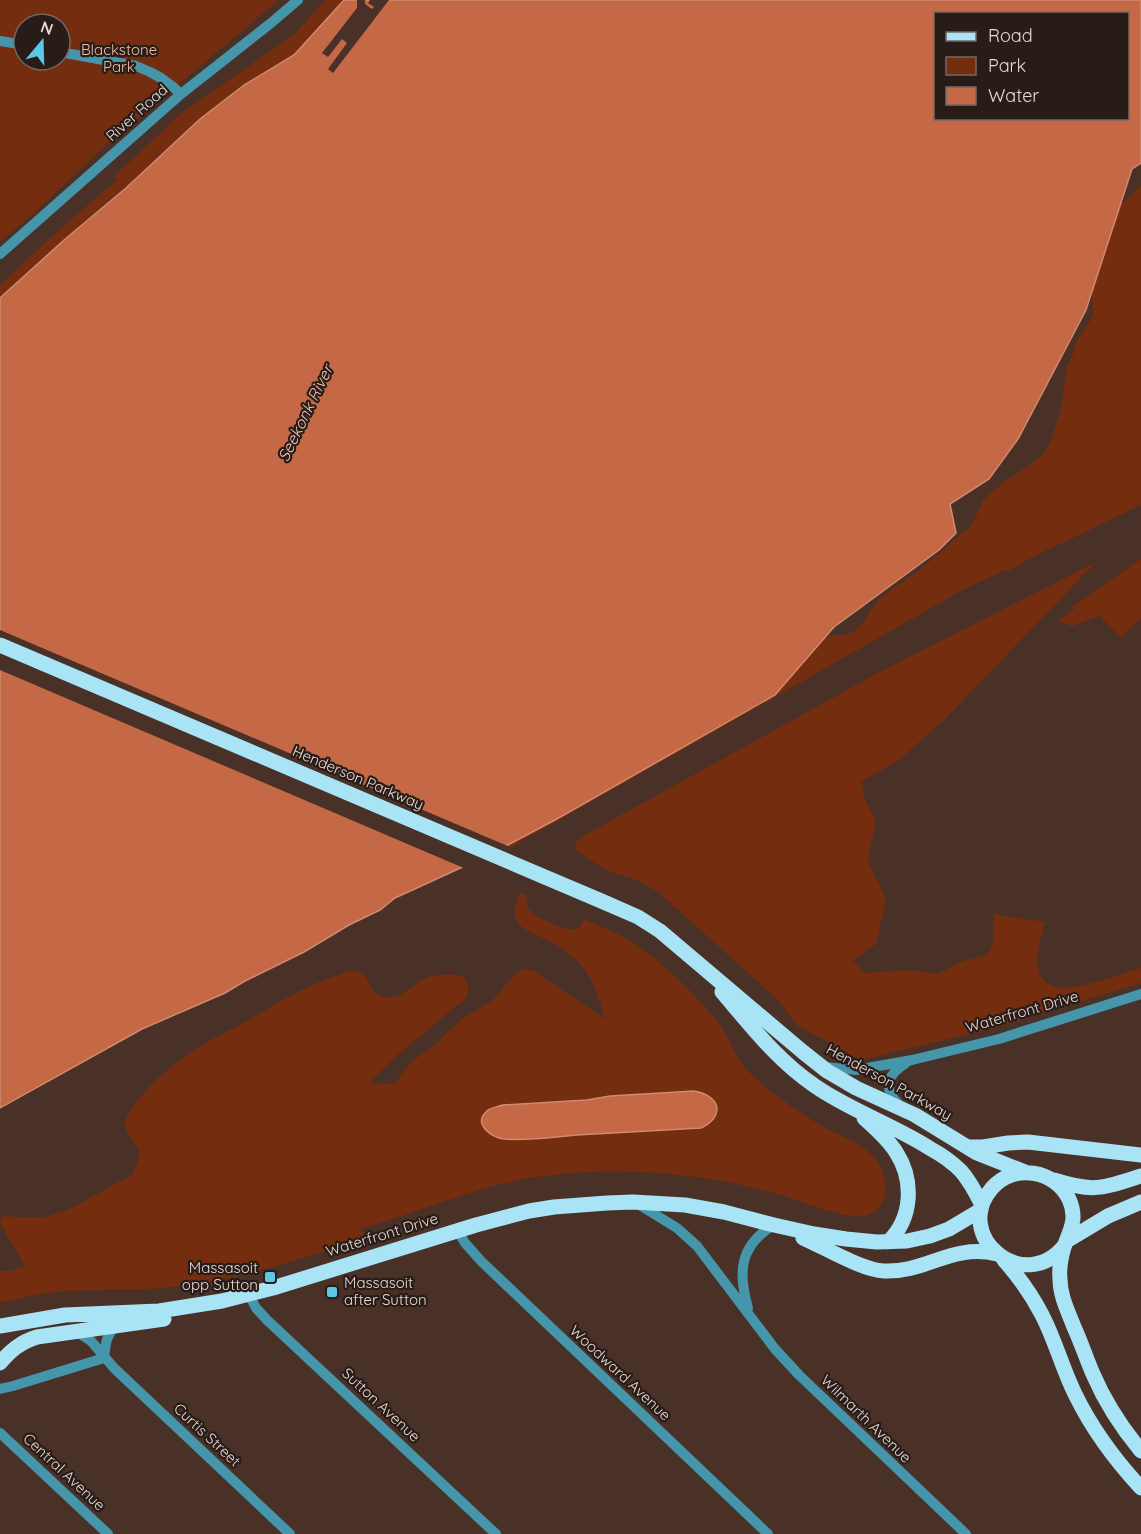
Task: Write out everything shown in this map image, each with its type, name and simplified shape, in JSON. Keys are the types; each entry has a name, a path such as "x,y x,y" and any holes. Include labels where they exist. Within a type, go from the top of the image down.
{"main road":[{"name":"Henderson Parkway","path":"0,645 618,908 645,922 660,931 820,1065 849,1084 925,1120 966,1147 992,1160 1075,1186 1096,1189 1141,1176"},
{"name":"Henderson Parkway","path":"693,958 777,1056 814,1086 847,1105 902,1131 956,1165 968,1179 982,1208 980,1221 988,1244 1027,1289 1041,1312 1070,1385 1088,1419 1110,1452 1141,1488"},
{"path":"847,1105 889,1143 900,1160 906,1177 908,1194 906,1211 897,1232 888,1242"},
{"path":"966,1147 1028,1142 1141,1155"},
{"path":"982,1208 986,1197 997,1183 1010,1175 1025,1172"},
{"path":"1048,1178 1062,1189 1072,1207 1073,1221 1061,1262 1061,1294 1098,1386 1118,1420 1141,1451"},
{"name":"Waterfront Drive","path":"0,1326 65,1315 143,1312 222,1301 273,1288 457,1230 554,1207 633,1202 672,1204 704,1208 846,1239 888,1242 930,1236 957,1224 982,1208"},
{"path":"999,1256 1017,1264 1034,1265 1048,1260 1067,1243 1108,1216 1141,1202"},
{"name":"Waterfront Drive","path":"774,1225 864,1266 881,1271 915,1267 960,1252 981,1251 999,1256"},
{"path":"0,1363 12,1350 24,1342 44,1335 115,1327 174,1317 187,1307"}],"street":[{"name":"River Road","path":"0,254 181,94 298,0"},
{"path":"72,54 136,66 161,78 181,94"},
{"name":"Waterfront Drive","path":"820,1065 856,1070 912,1060 999,1039 1141,994"},
{"name":"Waterfront Drive","path":"905,1110 891,1096 888,1084 895,1071 912,1060"},
{"name":"Wilmarth Avenue","path":"633,1202 662,1218 690,1239 775,1349 799,1375 966,1534"},
{"name":"Wilmarth Avenue","path":"753,1319 744,1293 743,1261 754,1241 774,1225"},
{"name":"Woodward Avenue","path":"457,1230 465,1243 489,1269 768,1534"},
{"name":"Sutton Avenue","path":"249,1295 256,1308 267,1320 496,1534"},
{"path":"0,1389 104,1358 108,1333 115,1327"},
{"name":"Curtis Street","path":"76,1331 91,1341 104,1358 290,1534"},
{"name":"Central Avenue","path":"0,1433 108,1534"}],"green space":[{"name":"Blackstone Park","path":"0,0 279,0 107,144 30,217 0,241"},
{"path":"326,0 344,0 294,55 244,85 200,119 126,188 0,298 0,285 117,180 114,176 183,112 293,35"},
{"path":"1129,120 1141,163 1132,169 1121,204 1141,185 1141,505 1010,570 1005,570 961,591 508,849 493,840 821,640 831,635 853,632 884,595 922,568 970,526 982,502 989,494 1030,465 1044,453 1050,443 1060,412 1067,367 1077,341 1093,313 1092,294 1086,310 1018,439"},
{"path":"1141,559 1141,618 1121,638 1100,616 1072,626 1057,621 1076,608 1069,609"},
{"path":"1096,562 943,721 899,760 861,782 866,802 876,820 868,861 886,899 876,944 853,960 864,973 911,970 937,974 960,962 988,954 993,940 994,914 1045,922 1038,952 1039,972 1048,983 1062,987 1079,986 1141,968 1141,983 991,1029 861,1060 798,1026 777,999 657,891 636,880 608,871 576,849 575,843 585,835 874,675"},
{"path":"520,892 528,896 526,903 529,910 542,919 575,929 582,925 584,919 634,943 660,963 696,997 718,1022 739,1060 758,1080 779,1098 810,1119 864,1148 872,1155 883,1171 886,1192 878,1208 865,1216 845,1215 764,1190 689,1176 638,1172 560,1174 535,1177 479,1190 361,1229 364,1239 274,1267 229,1278 168,1288 54,1292 0,1303 0,1271 25,1266 0,1223 3,1216 41,1218 68,1210 133,1174 140,1151 129,1136 124,1124 128,1114 151,1085 194,1050 306,988 351,971 363,974 376,993 388,997 402,994 420,981 435,976 451,974 461,976 468,983 465,999 402,1051 369,1083 395,1084 415,1059 432,1047 463,1018 493,1000 512,977 523,969 533,970 605,1019 595,988 583,967 563,949 518,923 515,906","holes":["694,1091 577,1135 532,1139 587,1100 610,1096"]}],"water":[{"name":"Seekonk River","path":"344,0 1141,0 1141,163 1132,169 1086,310 1018,439 989,479 950,504 956,533 939,550 834,627 775,695 555,820 491,854 395,898 380,910 225,993 142,1029 0,1108 0,298 126,188 200,119 244,85 294,55"},
{"path":"694,1091 710,1097 717,1106 714,1118 701,1128 504,1139 486,1130 482,1121 488,1110 503,1105"}],"pier":[{"path":"357,0 365,0 365,4 372,9 374,7 368,3 370,0 389,0 333,73 328,69 347,43 342,39 328,57 322,53 357,8"},
{"path":"0,630 510,847 466,869 0,670"}],"place":[{"name":"Massasoit opp Sutton","path":"270,1277"},
{"name":"Massasoit after Sutton","path":"332,1292"}]}
